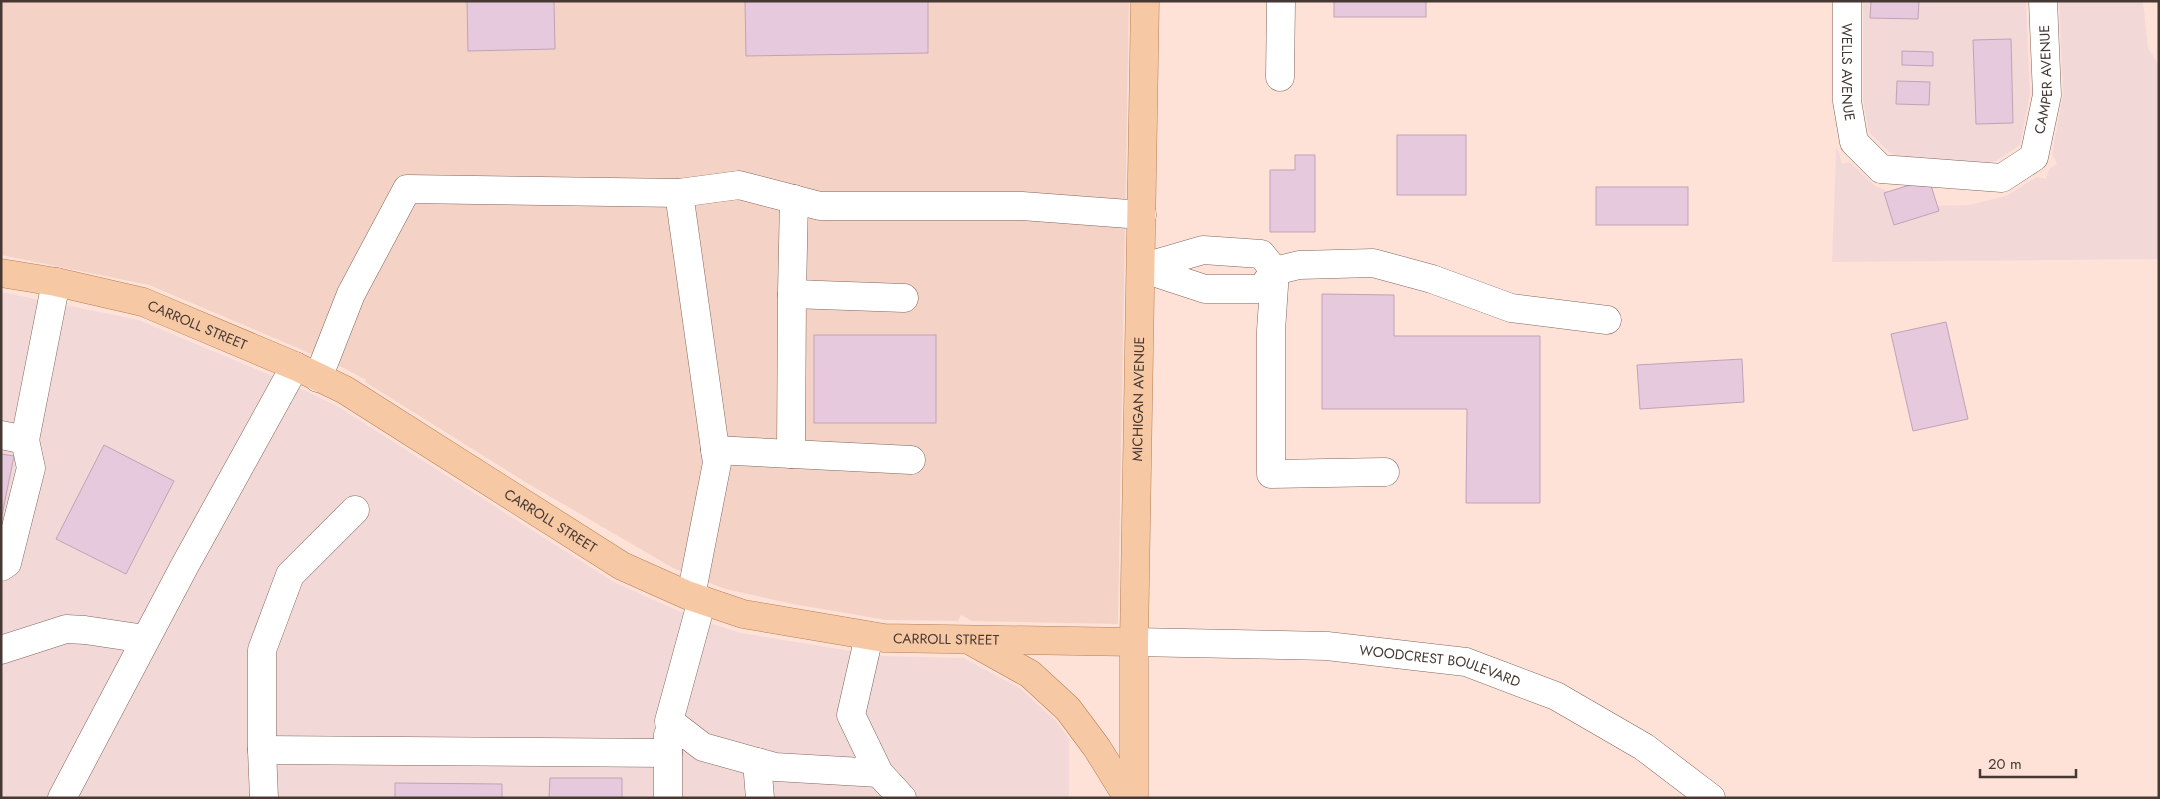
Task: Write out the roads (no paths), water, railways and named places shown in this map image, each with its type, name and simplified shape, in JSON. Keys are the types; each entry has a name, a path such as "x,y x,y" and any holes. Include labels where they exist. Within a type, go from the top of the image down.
{"main road":[{"name":"MICHIGAN AVENUE","path":"1134,798 1134,642 1145,1"},
{"name":"CARROLL STREET","path":"1,273 56,282 143,302 306,372 344,390 622,566 697,598 743,614 884,638 1134,642"},
{"path":"968,640 1030,674 1068,709 1098,748 1128,798"}],"street":[{"path":"1280,77 1281,1"},
{"name":"WELLS AVENUE","path":"1847,1 1847,101 1854,142 1881,169 2002,178 2034,157"},
{"name":"CAMPER AVENUE","path":"2034,157 2047,95 2043,1"},
{"path":"62,798 145,639 306,372 351,294 406,189 680,192 739,184 820,206 1022,206 1142,215"},
{"path":"668,798 669,721 697,598 716,463 680,192"},
{"path":"791,454 794,199"},
{"path":"1141,268 1203,250 1261,254 1275,271 1271,330 1271,474 1385,472"},
{"path":"1141,268 1205,289 1261,289 1275,271 1300,265 1373,263 1432,279 1511,308 1607,320"},
{"path":"1,567 7,563 31,468 13,437 56,282"},
{"path":"792,294 904,298"},
{"path":"715,450 910,460"},
{"path":"264,798 262,650 290,575 355,510"},
{"path":"1,650 66,629 145,639"},
{"path":"869,636 851,715 879,773 902,798"},
{"name":"WOODCREST BOULEVARD","path":"1134,642 1327,646 1466,662 1556,696 1644,747 1711,798"},
{"path":"669,721 703,747 775,767 879,773"},
{"path":"262,750 668,752"},
{"path":"757,762 760,798"}]}
